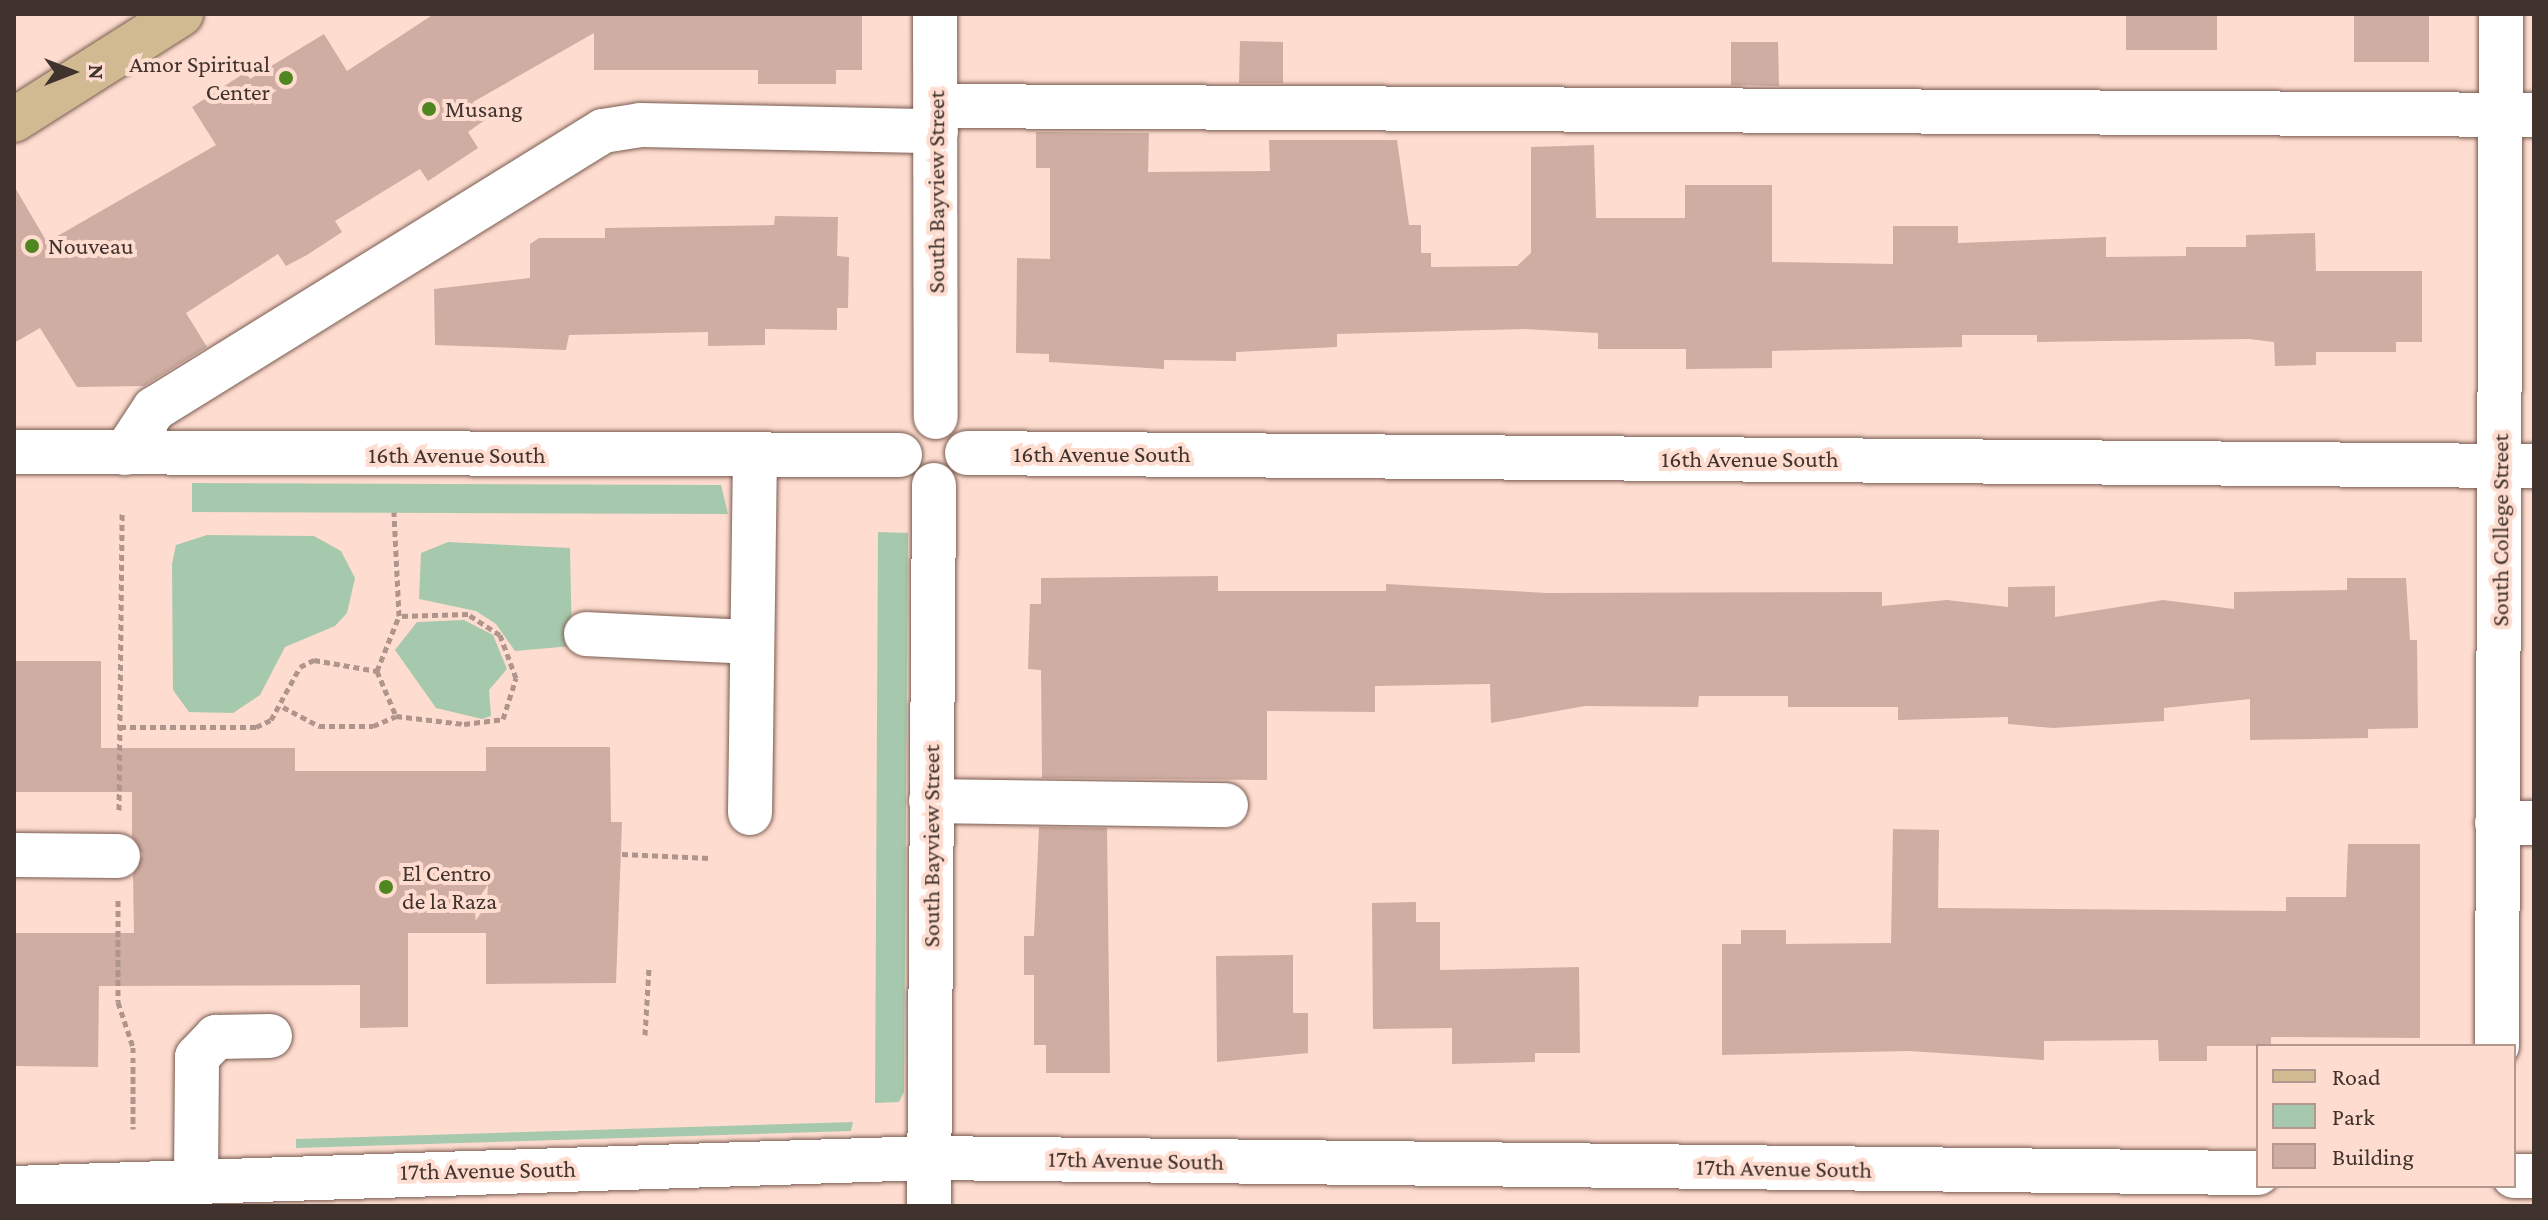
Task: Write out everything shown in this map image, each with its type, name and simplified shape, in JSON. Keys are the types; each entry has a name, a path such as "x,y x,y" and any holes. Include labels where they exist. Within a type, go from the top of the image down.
{"main road":[{"path":"14,120 181,14"}],"street":[{"name":"South Bayview Street","path":"935,14 936,417"},
{"name":"South College Street","path":"2497,1044 2516,823 2517,115 2501,14"},
{"path":"125,453 154,409 603,131 640,125 936,118 2517,115"},
{"path":"936,417 956,427 967,453 958,475 934,485 909,476 900,455 913,424 936,417"},
{"name":"16th Avenue South","path":"14,452 755,457 900,455"},
{"name":"16th Avenue South","path":"967,453 2517,466"},
{"path":"750,813 755,457"},
{"name":"South Bayview Street","path":"929,1206 934,485"},
{"path":"586,634 751,642"},
{"path":"931,801 1226,805"},
{"path":"14,855 118,856"},
{"path":"196,1178 197,1057 216,1037 270,1036"},
{"name":"17th Avenue South","path":"14,1188 196,1178 362,1189 929,1158 2256,1173"}],"path":[{"path":"394,512 399,616 377,671 396,716"},
{"path":"283,707 319,726 373,726 396,716 474,725 503,719 516,678 500,635 484,620 399,616"},
{"path":"120,727 256,727 283,707 300,667 314,660 377,671"},
{"path":"622,854 710,858"},
{"path":"645,1035 649,967"}],"green space":[{"path":"192,483 721,485 728,514 192,512"},
{"path":"878,532 908,533 904,1092 899,1102 875,1103"},
{"path":"207,535 314,536 341,551 355,578 347,613 335,626 285,647 260,695 233,713 189,712 173,690 172,564 176,545"},
{"path":"448,542 570,548 572,646 515,651 496,624 476,611 419,599 421,553"},
{"path":"464,620 493,635 507,669 489,690 491,716 482,719 436,708 395,650 417,622"},
{"path":"853,1122 851,1131 296,1148 296,1139"}],"building":[{"path":"434,14 862,14 862,70 836,70 836,84 758,84 758,70 594,70 594,33 473,102 485,120 468,132 478,148 428,181 420,169 335,221 342,232 307,255 286,266 278,254 186,313 207,347 144,386 77,387 40,328 14,343 14,186 47,242 216,145 192,107 246,72 250,79 324,34 347,71"},
{"path":"2126,14 2217,14 2217,50 2126,50"},
{"path":"2354,14 2429,14 2429,62 2354,62"},
{"path":"1240,41 1283,42 1283,83 1239,83"},
{"path":"1731,42 1778,42 1779,86 1731,85"},
{"path":"1036,132 1149,133 1148,172 1270,171 1269,140 1397,140 1409,225 1421,225 1421,253 1431,253 1431,267 1517,266 1531,253 1531,147 1594,145 1596,218 1685,218 1685,185 1772,185 1772,262 1893,264 1893,226 1958,226 1958,243 2106,237 2106,257 2186,256 2186,247 2246,247 2246,235 2315,233 2316,271 2422,271 2422,342 2396,342 2396,352 2316,352 2316,365 2275,366 2274,342 2249,339 2037,342 2037,335 1962,335 1962,347 1772,351 1772,368 1686,369 1686,349 1598,349 1598,333 1524,329 1337,334 1337,347 1236,352 1236,361 1164,360 1164,369 1049,362 1049,354 1016,353 1017,258 1050,259 1050,168 1036,168"},
{"path":"775,216 838,217 837,256 849,257 848,308 837,308 837,330 765,329 765,345 708,346 708,332 569,335 566,350 435,345 434,289 530,278 530,244 539,238 605,238 605,228 774,225"},
{"path":"1218,576 1218,591 1386,591 1386,584 1547,593 1882,592 1882,606 1947,600 2008,607 2008,587 2055,586 2055,617 2163,600 2234,609 2234,592 2347,590 2347,578 2406,578 2410,640 2417,640 2418,728 2368,729 2368,738 2250,740 2250,699 2164,708 2164,721 2053,728 2008,724 2008,717 1898,720 1898,707 1788,707 1788,696 1699,696 1698,707 1585,706 1491,723 1490,684 1375,686 1375,712 1267,711 1267,780 1042,778 1041,670 1028,669 1030,604 1041,604 1041,578"},
{"name":"El Centro de la Raza","path":"14,661 101,661 101,748 295,748 295,771 486,771 486,747 610,747 611,822 622,822 616,983 486,984 486,933 408,933 408,1027 360,1028 360,985 99,986 98,1067 14,1066 14,933 134,933 133,875 143,855 132,836 132,792 14,792"},
{"path":"1039,827 1107,828 1110,1073 1046,1073 1046,1045 1034,1045 1034,975 1024,975 1024,936 1034,936"},
{"path":"1893,829 1939,830 1938,908 2286,911 2286,897 2346,897 2348,844 2420,844 2420,1038 2271,1037 2271,1044 2207,1046 2207,1061 2159,1061 2158,1040 2044,1041 2044,1060 1909,1051 1722,1055 1722,944 1741,944 1741,930 1786,930 1786,944 1891,943"},
{"path":"1416,902 1416,922 1440,922 1440,970 1579,967 1580,1053 1535,1053 1535,1062 1452,1064 1452,1028 1373,1029 1372,903"},
{"path":"1293,955 1293,1013 1308,1013 1308,1053 1217,1062 1216,956"}],"place":[{"name":"Amor Spiritual Center","path":"286,78"},
{"name":"Musang","path":"429,109"},
{"name":"Nouveau","path":"32,246"},
{"name":"El Centro de la Raza","path":"386,887"}]}
